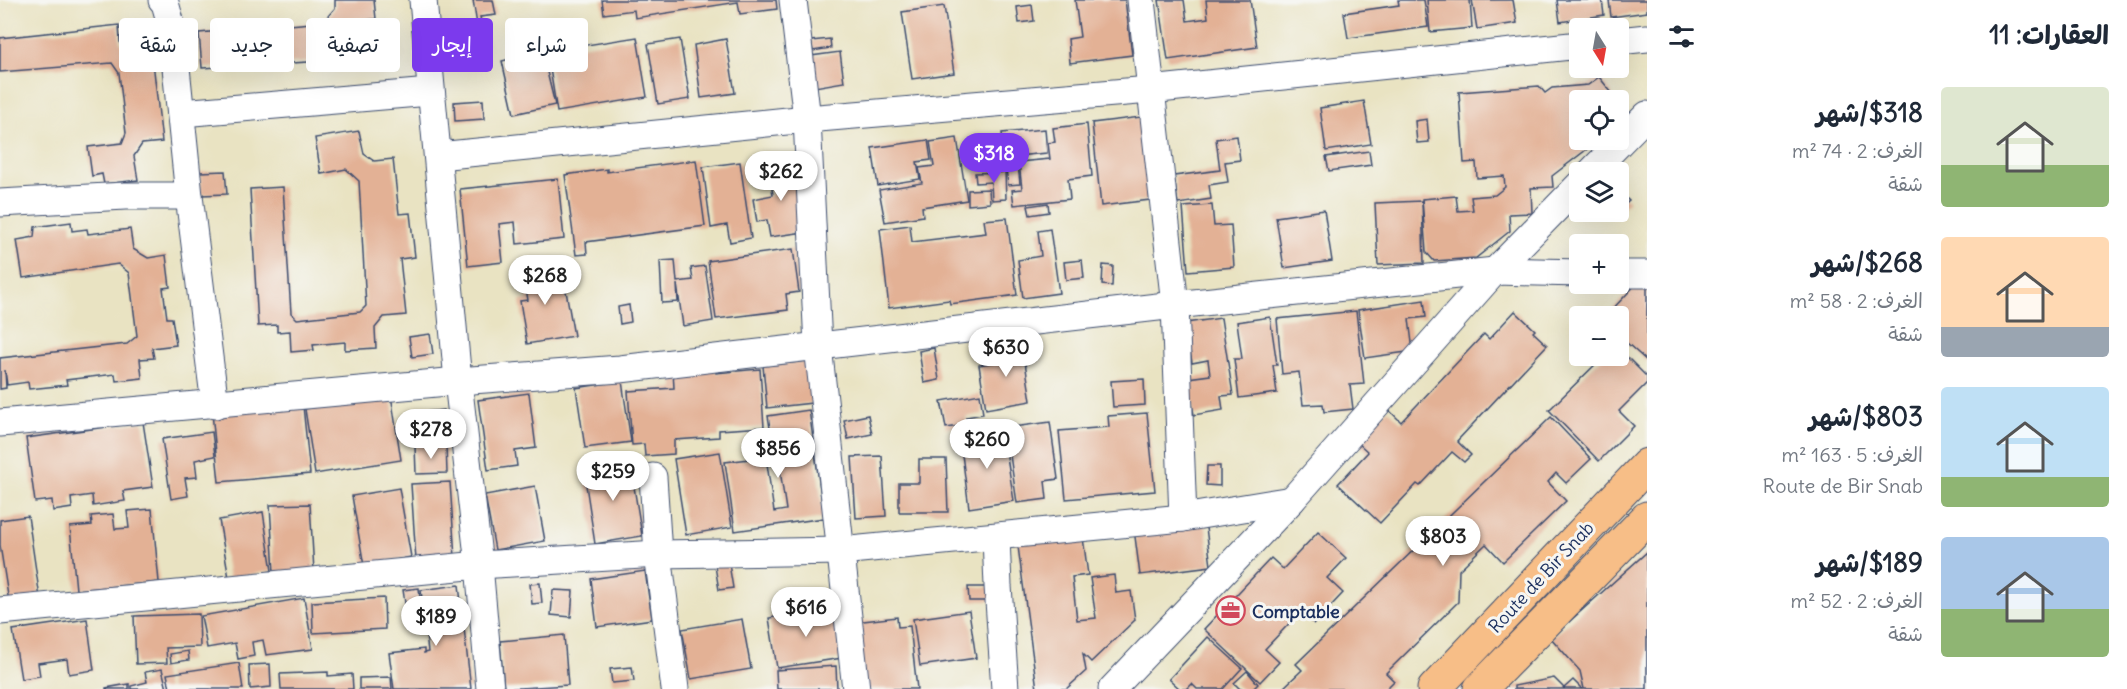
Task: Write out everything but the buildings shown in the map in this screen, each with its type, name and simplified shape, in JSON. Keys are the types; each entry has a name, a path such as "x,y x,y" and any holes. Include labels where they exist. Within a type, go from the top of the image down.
{"main road":[{"name":"Route de Bir Snab","path":"1434,689 1647,465"},
{"name":"Route de Bir Snab","path":"1480,689 1647,518"}],"street":[{"path":"162,0 165,3 172,28 189,195 215,405"},
{"path":"423,0 458,381 479,565 490,689"},
{"path":"793,0 807,118 818,346 856,689"},
{"path":"1141,0 1175,305 1183,518"},
{"path":"1629,40 1647,38"},
{"path":"438,156 807,118 1150,90 1569,46"},
{"path":"181,113 430,92"},
{"path":"1601,162 1647,115"},
{"path":"0,203 189,195"},
{"path":"1112,689 1292,500 1495,270 1569,195"},
{"path":"0,423 458,381 620,369 1495,270 1569,273"},
{"path":"1629,274 1647,274"},
{"path":"653,477 658,554 675,689"},
{"path":"0,611 479,565 658,554 840,551 1183,518 1292,500"},
{"path":"996,537 1005,689"}],"place":[{"name":"Comptable","path":"1231,611"}]}
